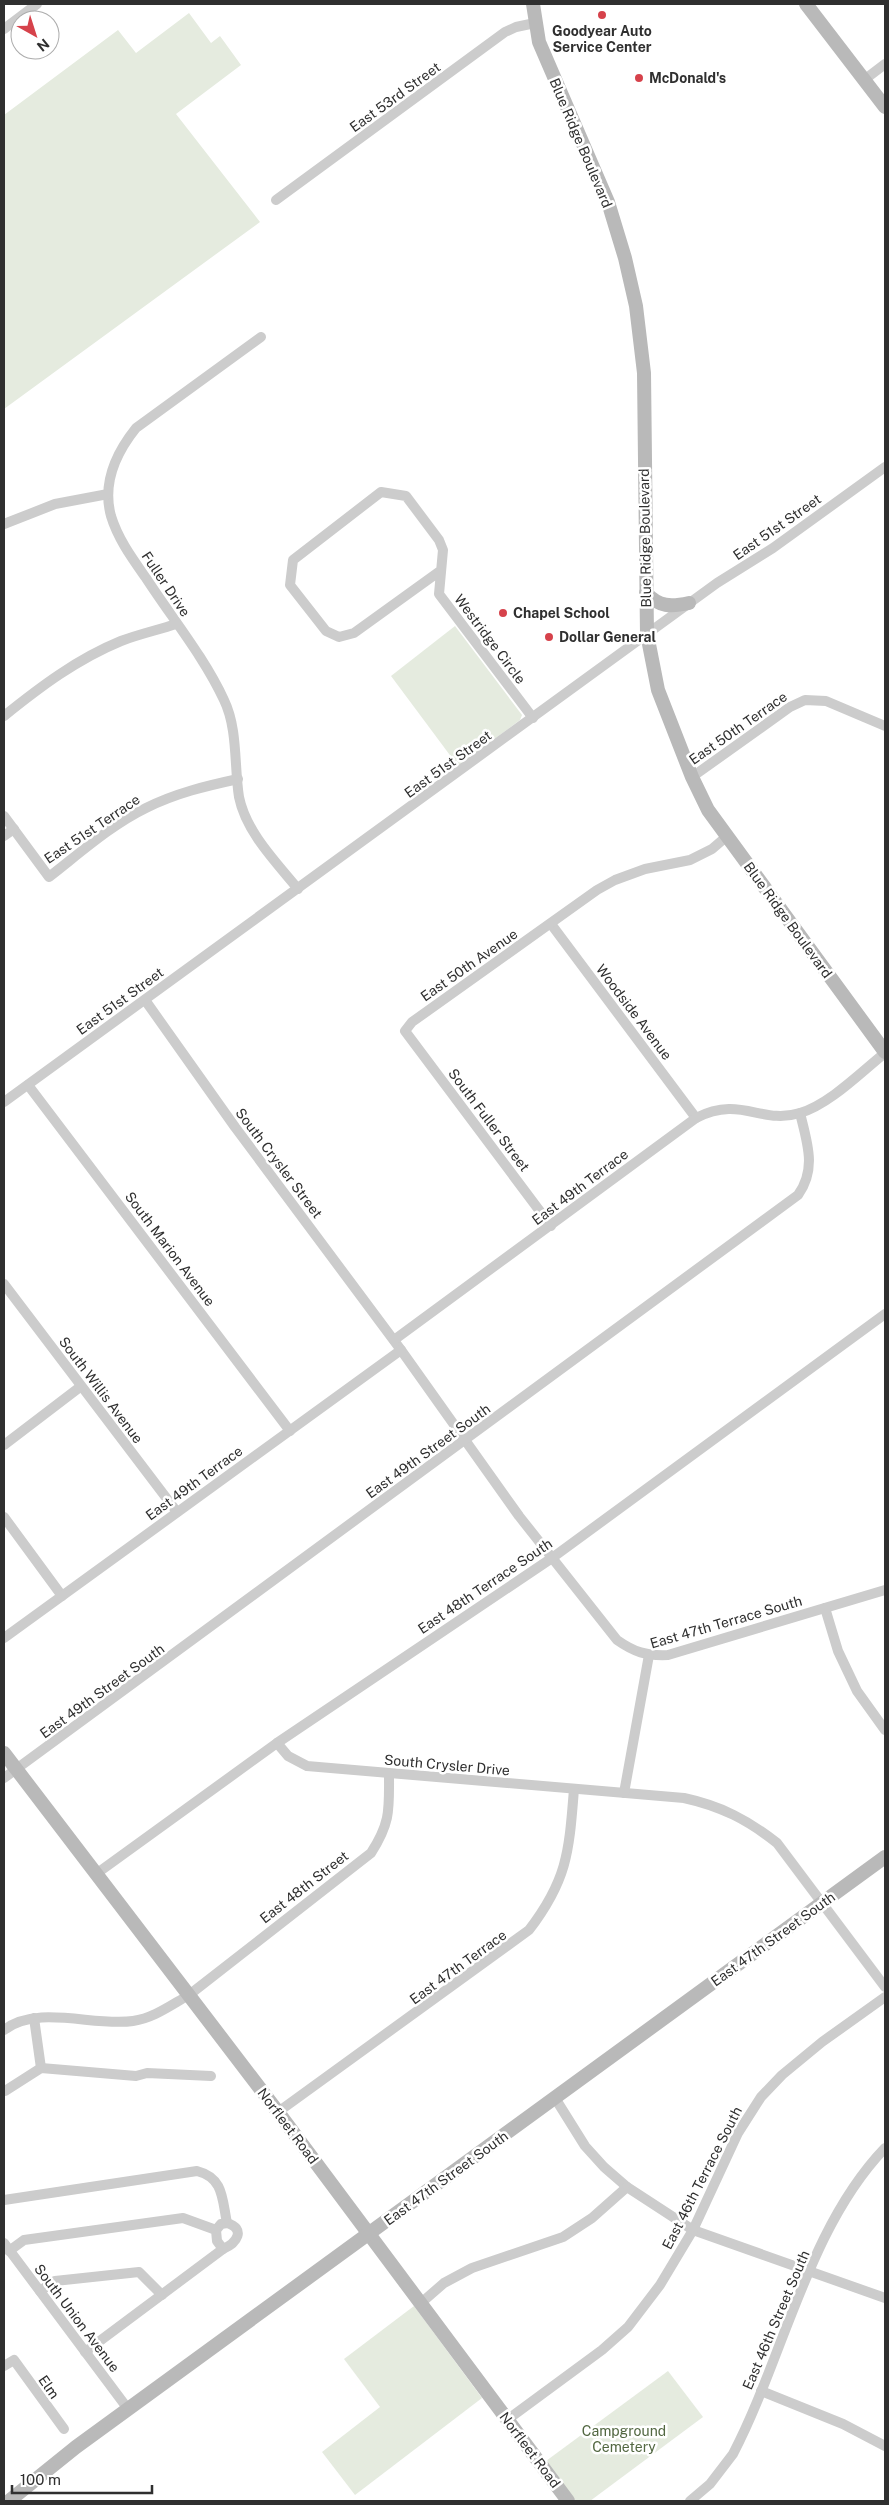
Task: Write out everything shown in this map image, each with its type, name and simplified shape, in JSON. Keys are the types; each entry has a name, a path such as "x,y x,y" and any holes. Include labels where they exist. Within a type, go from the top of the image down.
{"street":[{"path":"4,29 37,4"},
{"name":"Blue Ridge Boulevard","path":"533,4 539,42 551,74 608,202 625,258 636,306 644,373 647,634 658,690 692,777 708,810 885,1052"},
{"path":"806,4 885,107"},
{"name":"East 53rd Street","path":"276,200 505,32 516,27 535,23"},
{"path":"864,80 885,64"},
{"name":"Fuller Drive","path":"261,337 136,428 124,443 115,460 108,494 110,515 121,542 213,677 225,702 231,720 239,798 251,827 298,889"},
{"name":"East 51st Street","path":"5,1099 28,1085 689,603 773,548 885,466"},
{"name":"Westridge Circle","path":"440,571 354,634 339,637 326,631 290,586 293,560 381,492 406,496 434,534 443,550 439,594 533,718"},
{"path":"4,524 54,504 108,494"},
{"path":"646,593 657,602 667,606 689,603"},
{"path":"4,716 37,689 75,664 121,641 176,624"},
{"name":"East 50th Terrace","path":"692,777 790,707 805,700 826,701 885,726"},
{"name":"East 51st Terrace","path":"14,829 49,877 113,828 146,808 191,790 238,779"},
{"path":"4,816 14,829 4,836"},
{"path":"551,924 616,880 645,869 690,860 712,849 726,837"},
{"name":"East 50th Avenue","path":"405,1031 412,1022 551,924"},
{"name":"Woodside Avenue","path":"551,924 696,1118"},
{"name":"South Crysler Street","path":"145,1000 235,1128 401,1350"},
{"name":"South Fuller Street","path":"405,1031 552,1226"},
{"name":"East 49th Terrace","path":"394,1340 552,1226 696,1118 710,1110 726,1107 772,1116 800,1113 822,1103 885,1052"},
{"name":"South Marion Avenue","path":"28,1085 290,1431"},
{"name":"East 49th Street South","path":"4,1778 798,1195 806,1184 810,1167 800,1113"},
{"name":"South Willis Avenue","path":"4,1284 80,1388 178,1512"},
{"name":"East 48th Terrace South","path":"96,1874 276,1743 552,1558 885,1314"},
{"path":"401,1350 552,1558 617,1640 632,1651 649,1656"},
{"name":"East 49th Terrace","path":"4,1638 401,1350"},
{"path":"4,1445 80,1388"},
{"path":"4,1517 62,1596"},
{"name":"East 47th Terrace South","path":"624,1793 649,1656 668,1655 885,1590"},
{"path":"825,1608 838,1651 857,1691 885,1730"},
{"name":"South Crysler Drive","path":"276,1743 288,1756 307,1766 684,1798 729,1811 754,1825 776,1843 823,1902 885,1986"},
{"name":"Norfleet Road","path":"4,1753 278,2112 568,2501"},
{"name":"East 48th Street","path":"34,2018 133,2021 160,2012 189,1995 371,1852 382,1836 389,1816 389,1774"},
{"name":"East 47th Terrace","path":"278,2112 529,1930 548,1905 564,1870 570,1843 574,1789"},
{"name":"East 47th Street South","path":"8,2501 76,2446 885,1857"},
{"name":"East 46th Terrace South","path":"507,2420 602,2350 628,2327 660,2285 693,2230 738,2133 761,2097 782,2075 822,2042 885,1997"},
{"path":"4,2030 34,2018 41,2068"},
{"path":"5,2091 41,2068 136,2076 147,2073 211,2076"},
{"path":"555,2098 585,2146 627,2187 693,2230 885,2298"},
{"name":"East 46th Street South","path":"690,2501 710,2484 733,2454 836,2215 870,2164 885,2148"},
{"path":"4,2200 197,2171 211,2175 219,2186 227,2223"},
{"path":"421,2303 444,2283 472,2268 563,2237 592,2218 627,2187"},
{"path":"6,2247 24,2240 183,2218 216,2230"},
{"path":"85,2352 224,2249 233,2245 238,2238 237,2228 227,2223 221,2224 216,2230 217,2241 224,2249"},
{"name":"South Union Avenue","path":"6,2247 128,2409"},
{"path":"40,2291 55,2281 139,2272 162,2295"},
{"name":"Elm","path":"4,2366 14,2360 64,2429"},
{"path":"761,2391 843,2424 885,2446"},
{"path":"4,2497 8,2501"}],"green space":[{"path":"189,13 211,43 220,36 241,65 176,114 260,222 4,409 4,115 118,30 136,53"},
{"path":"455,626 522,715 520,720 458,766 391,676"},
{"path":"414,2306 482,2398 355,2495 322,2452 380,2407 344,2359"},
{"name":"Campground Cemetery","path":"668,2371 703,2417 590,2501 576,2501 546,2461"}],"place":[{"name":"Goodyear Auto Service Center","path":"602,15"},
{"name":"McDonald's","path":"639,78"},
{"name":"Chapel School","path":"503,613"},
{"name":"Dollar General","path":"549,637"}]}
